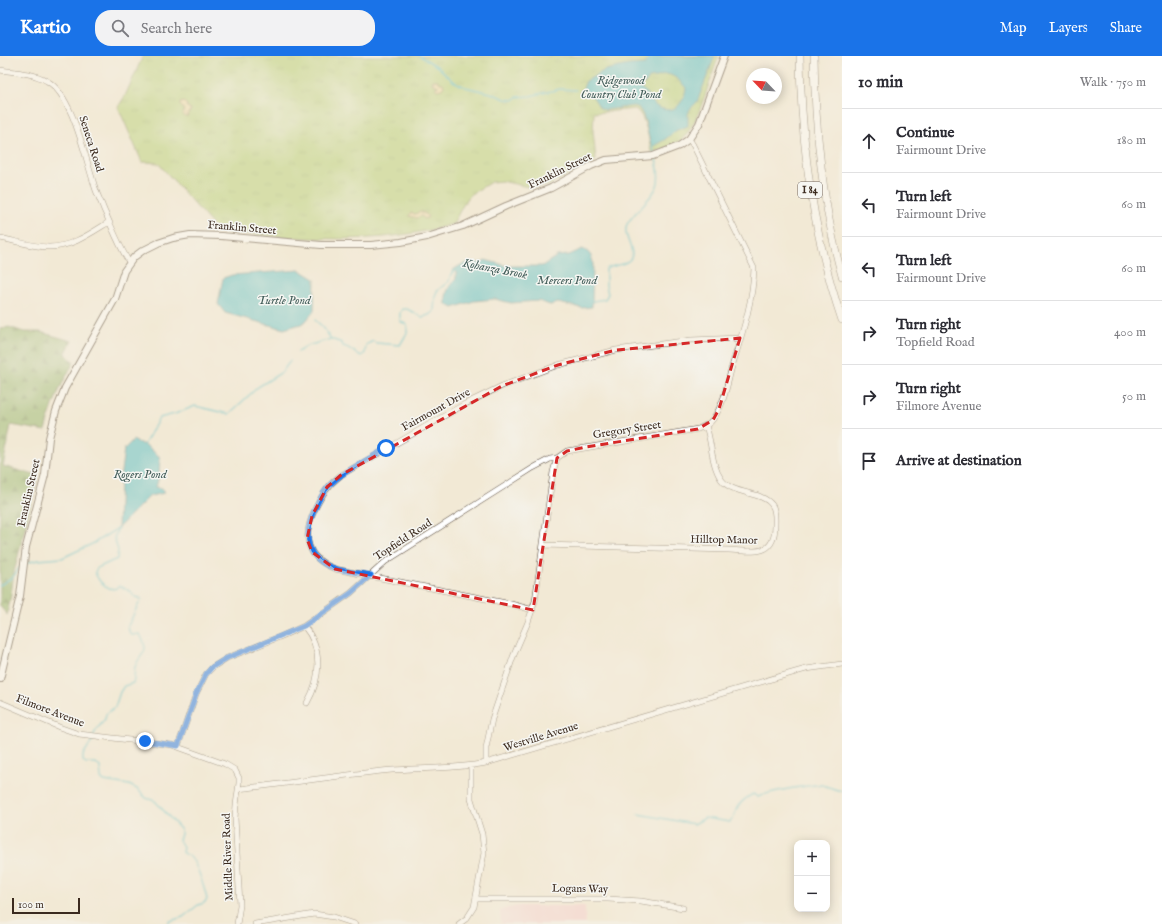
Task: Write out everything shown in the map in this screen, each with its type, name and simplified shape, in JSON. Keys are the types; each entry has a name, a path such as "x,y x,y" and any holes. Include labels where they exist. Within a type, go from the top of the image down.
{"highway":[{"name":"I 84","path":"800,56 803,129 812,202 828,274 842,320"},
{"name":"I 84","path":"814,56 818,152 829,222 842,276"}],"main road":[{"name":"Franklin Street","path":"0,679 17,608 26,547 45,475 49,438 56,411 65,388 115,299 124,271 129,262 142,251 158,243 190,234 321,246 371,245 401,242 427,237 463,226 506,206 552,188 591,166 606,160 655,156 679,146 689,139 699,124 724,56"}],"street":[{"name":"Seneca Road","path":"0,70 30,75 47,80 59,91 74,120 94,185 109,222 129,262"},
{"path":"689,139 754,268 754,284 719,409 713,420 706,426"},
{"path":"0,238 39,246 59,246 78,240 109,222"},
{"name":"Fairmount Drive","path":"533,610 511,604 336,569 328,566 312,552 309,546 307,533 319,500 328,487 341,475 465,404 502,386 558,365 623,349 691,340 740,338"},
{"name":"Gregory Street","path":"557,458 567,451 698,429 706,426"},
{"name":"Hilltop Manor","path":"543,545 743,551 758,551 768,548 774,541 775,535 774,508 768,500 730,487 721,480 715,467 706,426"},
{"path":"486,763 486,748 492,720 513,656 533,610 539,582 553,472 557,458"},
{"name":"Topfield Road","path":"178,746 196,694 206,674 212,667 227,658 304,626 351,593 385,562 520,477 550,459 557,458"},
{"path":"304,626 313,639 319,662 316,682 307,703"},
{"name":"Westville Avenue","path":"238,789 374,772 471,766 486,763 806,669 842,664"},
{"name":"Filmore Avenue","path":"0,702 73,732 93,736 158,742 178,746 214,759 235,770 239,778 238,789"},
{"path":"459,924 470,914 476,899 484,849 482,834 471,799 471,766"},
{"name":"Middle River Road","path":"237,924 240,905 235,818 238,789"},
{"name":"Logans Way","path":"476,899 608,899 641,901 682,908"},
{"path":"255,924 314,914 334,917 355,924"}],"highlighted area":[{"path":"740,338 719,409 713,420 698,429 586,447 567,451 557,458 533,610 335,569 312,552 307,539 312,516 327,487 341,475 502,386 558,365 616,350"}],"shaded area":[{"path":"519,906 585,906 586,924 501,924 500,910"}],"green space":[{"path":"143,56 719,56 698,114 686,134 674,145 651,152 644,122 639,112 635,109 594,113 593,131 596,160 548,186 528,187 502,181 491,182 471,194 463,205 453,224 395,236 337,239 278,237 219,232 158,163 142,162 118,107 125,96"},
{"path":"9,327 24,332 40,332 72,341 65,354 74,362 57,396 45,431 11,425 3,466 38,476 14,572 7,615 0,606 0,329"}],"sand":[{"path":"433,80 438,80 440,83 443,83 444,86 442,89 437,90 435,88 438,86 433,84"},
{"path":"184,102 187,107 191,109 188,116 185,117 182,114 184,110 180,105 180,103"},
{"path":"420,211 428,217 425,219 421,216 417,218 409,216 411,213 416,214"}],"water":[{"name":"Ridgewood Country Club Pond","path":"648,56 715,56 697,102 690,109 688,114 688,126 677,130 652,147 644,116 638,107 633,106 605,110 600,108 593,97 582,90 586,81 605,70 629,65 645,64 648,60","holes":["668,74 677,79 686,88 684,97 679,105 676,108 668,110 656,106 641,88 642,84 646,83 649,78"]},
{"name":"Mercers Pond","path":"582,249 589,254 593,262 592,307 582,308 558,303 550,305 538,301 511,303 495,299 474,301 453,308 446,304 448,290 456,279 456,272 453,270 460,265 481,263 485,260 508,266 542,266 557,256 569,255"},
{"name":"Turtle Pond","path":"300,270 315,279 314,311 306,321 301,324 284,329 225,313 218,304 223,278 232,275"},
{"name":"Rogers Pond","path":"133,440 147,446 160,457 159,477 156,487 162,488 164,493 150,496 118,528 120,479 124,449"}],"waterway":[{"path":"269,56 291,56"},
{"path":"420,56 438,67 453,81 465,87 491,93 505,99 514,100 517,97 530,96 560,89 576,90"},
{"name":"Kohanza Brook","path":"653,145 652,147 654,153"},
{"name":"Kohanza Brook","path":"591,300 605,299 608,294 606,285 606,269 623,264 631,258 632,251 626,236 626,226 652,195 658,184 659,176 655,156"},
{"name":"Kohanza Brook","path":"315,320 323,327 331,339 342,343 343,346 362,356 365,353 366,345 373,341 376,343 400,345 407,333 407,325 400,321 400,313 402,309 407,309 422,317 429,315 434,311 435,296 437,291 449,281 451,274 455,270"},
{"name":"Kohanza Brook","path":"298,352 307,346 331,339"},
{"name":"Kohanza Brook","path":"144,445 159,418 175,414 195,406 229,414 258,387 282,372 290,361"},
{"name":"Kohanza Brook","path":"118,528 114,538 118,550 117,559 97,568 95,572 99,580 108,588 112,589 120,586 141,599 128,626 132,635 140,634 145,650 135,667 133,683 124,686 120,692 115,707 106,714 105,719 95,732 92,741 83,755 83,761 86,763 96,763 100,767 101,778 104,781 129,785 137,789 146,798 155,801 181,830 179,840 183,847 182,852 193,860 207,899 204,903 198,905 183,917 170,921 168,924"},
{"path":"26,563 38,560 62,558 94,543 118,528"},
{"path":"0,585 13,577 21,566"},
{"path":"638,814 694,824 705,818 730,822 734,818 739,805 753,794 758,797 779,791 816,785 842,791"}],"route":[{"path":"145,741 178,746 191,705 206,674 212,667 235,654 304,626 351,593 371,575 336,569 328,566 312,552 307,539 307,533 319,500 333,481 386,448"}]}
